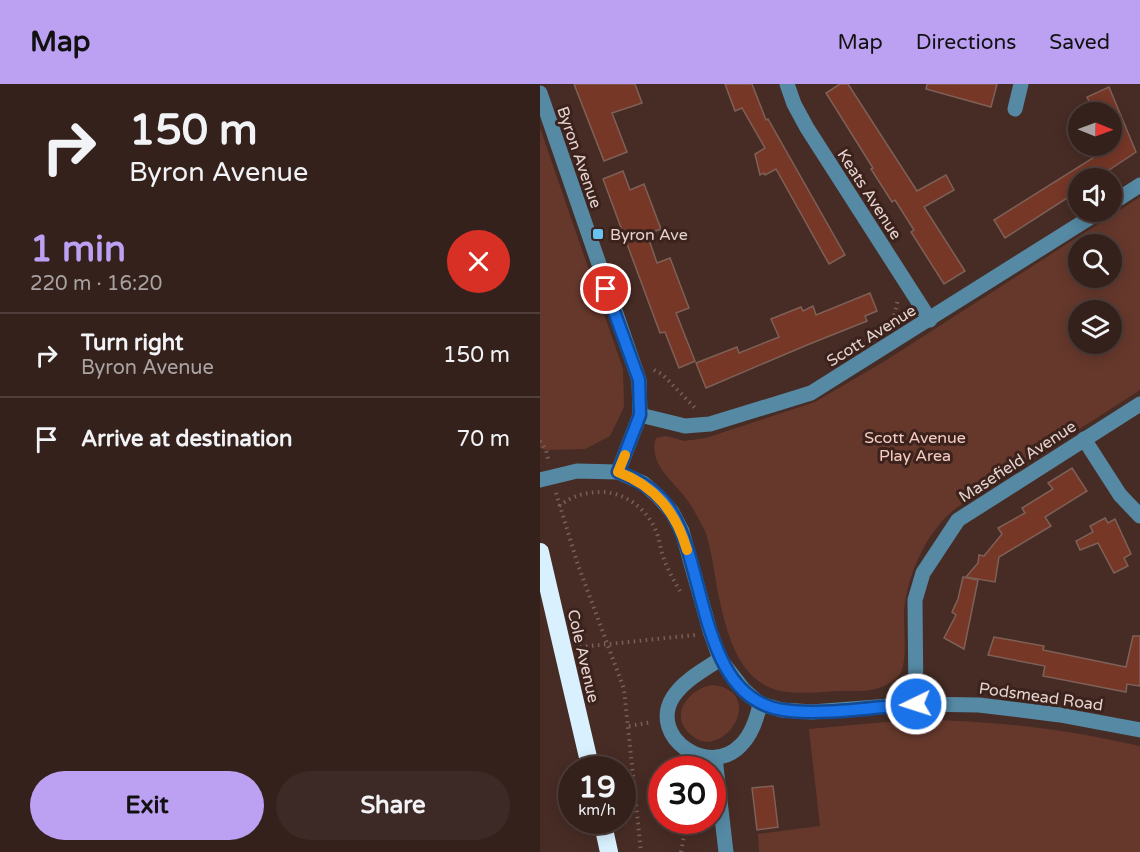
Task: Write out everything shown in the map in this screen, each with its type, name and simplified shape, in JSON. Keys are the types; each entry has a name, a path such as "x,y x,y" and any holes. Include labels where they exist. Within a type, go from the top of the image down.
{"highway":[{"name":"Cole Avenue","path":"540,552 588,756"},
{"path":"605,834 609,852"}],"street":[{"name":"Keats Avenue","path":"787,84 794,104 807,128 930,320"},
{"path":"1015,109 1021,84"},
{"name":"Byron Avenue","path":"540,93 639,380 640,415 618,472"},
{"path":"1122,197 1140,185"},
{"name":"Scott Avenue","path":"640,415 685,426 710,424 812,393 1083,222"},
{"name":"Masefield Avenue","path":"916,704 915,600 922,573 958,520 1140,404"},
{"path":"1084,439 1120,495 1140,516"},
{"path":"547,479 577,471 618,472 642,483 672,512 682,531 720,659 744,690 760,704 755,723 741,745 722,756"},
{"path":"697,756 675,740 668,722 668,708 682,685 720,659"},
{"name":"Podsmead Road","path":"760,704 782,710 812,712 916,704 979,705 1011,708 1140,730"},
{"path":"724,834 726,852"}],"path":[{"path":"891,327 900,293"},
{"path":"651,378 650,368 662,374 710,424"},
{"path":"547,479 559,506 578,565 624,689 641,852"},
{"path":"559,506 580,494 591,492 606,492 634,503 645,512 656,530 662,554 682,595"},
{"path":"596,646 700,638 698,628"},
{"path":"650,716 652,730"},
{"path":"629,726 668,722"},
{"path":"681,852 684,834"}],"green space":[{"path":"540,128 623,369 624,407 610,436 585,449 546,450 540,448"},
{"name":"Scott Avenue Play Area","path":"1140,197 1140,390 968,499 946,517 923,548 909,586 904,611 905,646 901,672 898,677 884,686 862,691 788,692 771,688 757,680 746,669 731,641 726,625 705,531 692,507 660,467 654,448 656,438 666,436 684,441 706,438 815,402 885,361 1068,243 1068,288 1122,288 1122,234 1082,234 1101,222 1122,222 1122,209"},
{"path":"713,685 729,690 738,700 739,712 735,724 726,734 715,740 702,741 690,734 684,726 681,718 682,710 685,703 697,691"},
{"path":"908,720 966,721 1025,726 1140,746 1140,852 759,852 758,834 820,826 809,729"}],"building":[{"path":"574,84 635,84 642,103 612,113 627,152 604,161"},
{"path":"725,84 752,84 766,120 768,119 845,255 829,264 776,169 760,175 755,154 765,148 742,108 735,111"},
{"path":"840,84 848,84 917,191 946,175 954,190 924,207 965,271 944,284 911,232 914,230 895,200 892,202 826,93"},
{"path":"927,84 997,84 991,107 926,89"},
{"path":"1109,87 1115,102 1089,102 1087,97"},
{"path":"1122,118 1136,152 1112,168 1077,168 1096,156 1122,156"},
{"path":"623,171 630,190 644,184 661,229 647,234 657,263 670,258 689,308 676,313 695,361 679,368 665,332 660,333 603,179"},
{"path":"1068,174 1068,197 1005,238 994,220"},
{"path":"870,293 877,311 865,316 867,321 706,388 696,363 737,347 739,353 779,337 771,319 801,307 803,311 813,306 816,315"},
{"path":"1072,468 1087,491 1045,517 1051,526 999,557 995,582 966,577 978,563 979,555 984,556 1002,534 998,528 1025,513 1022,508 1053,489 1048,483"},
{"path":"1105,518 1108,523 1115,519 1131,554 1124,558 1128,566 1114,573 1098,543 1080,550 1076,541 1093,532 1090,526"},
{"path":"963,577 978,580 964,649 944,638 956,615 952,612 958,599"},
{"path":"1133,636 1140,636 1140,686 1127,684 1126,692 1043,676 1045,666 988,655 994,637 1044,646 1043,650 1126,667"},
{"path":"773,786 778,827 757,830 752,788"}],"slow traffic":[{"path":"625,455 618,472 642,483 658,496 672,512 682,531 687,550"}],"place":[{"name":"Byron Ave","path":"598,234"}],"route":[{"path":"606,289 639,380 640,415 618,472 642,483 672,512 682,531 720,659 732,677 760,704 782,710 812,712 916,704"}]}
